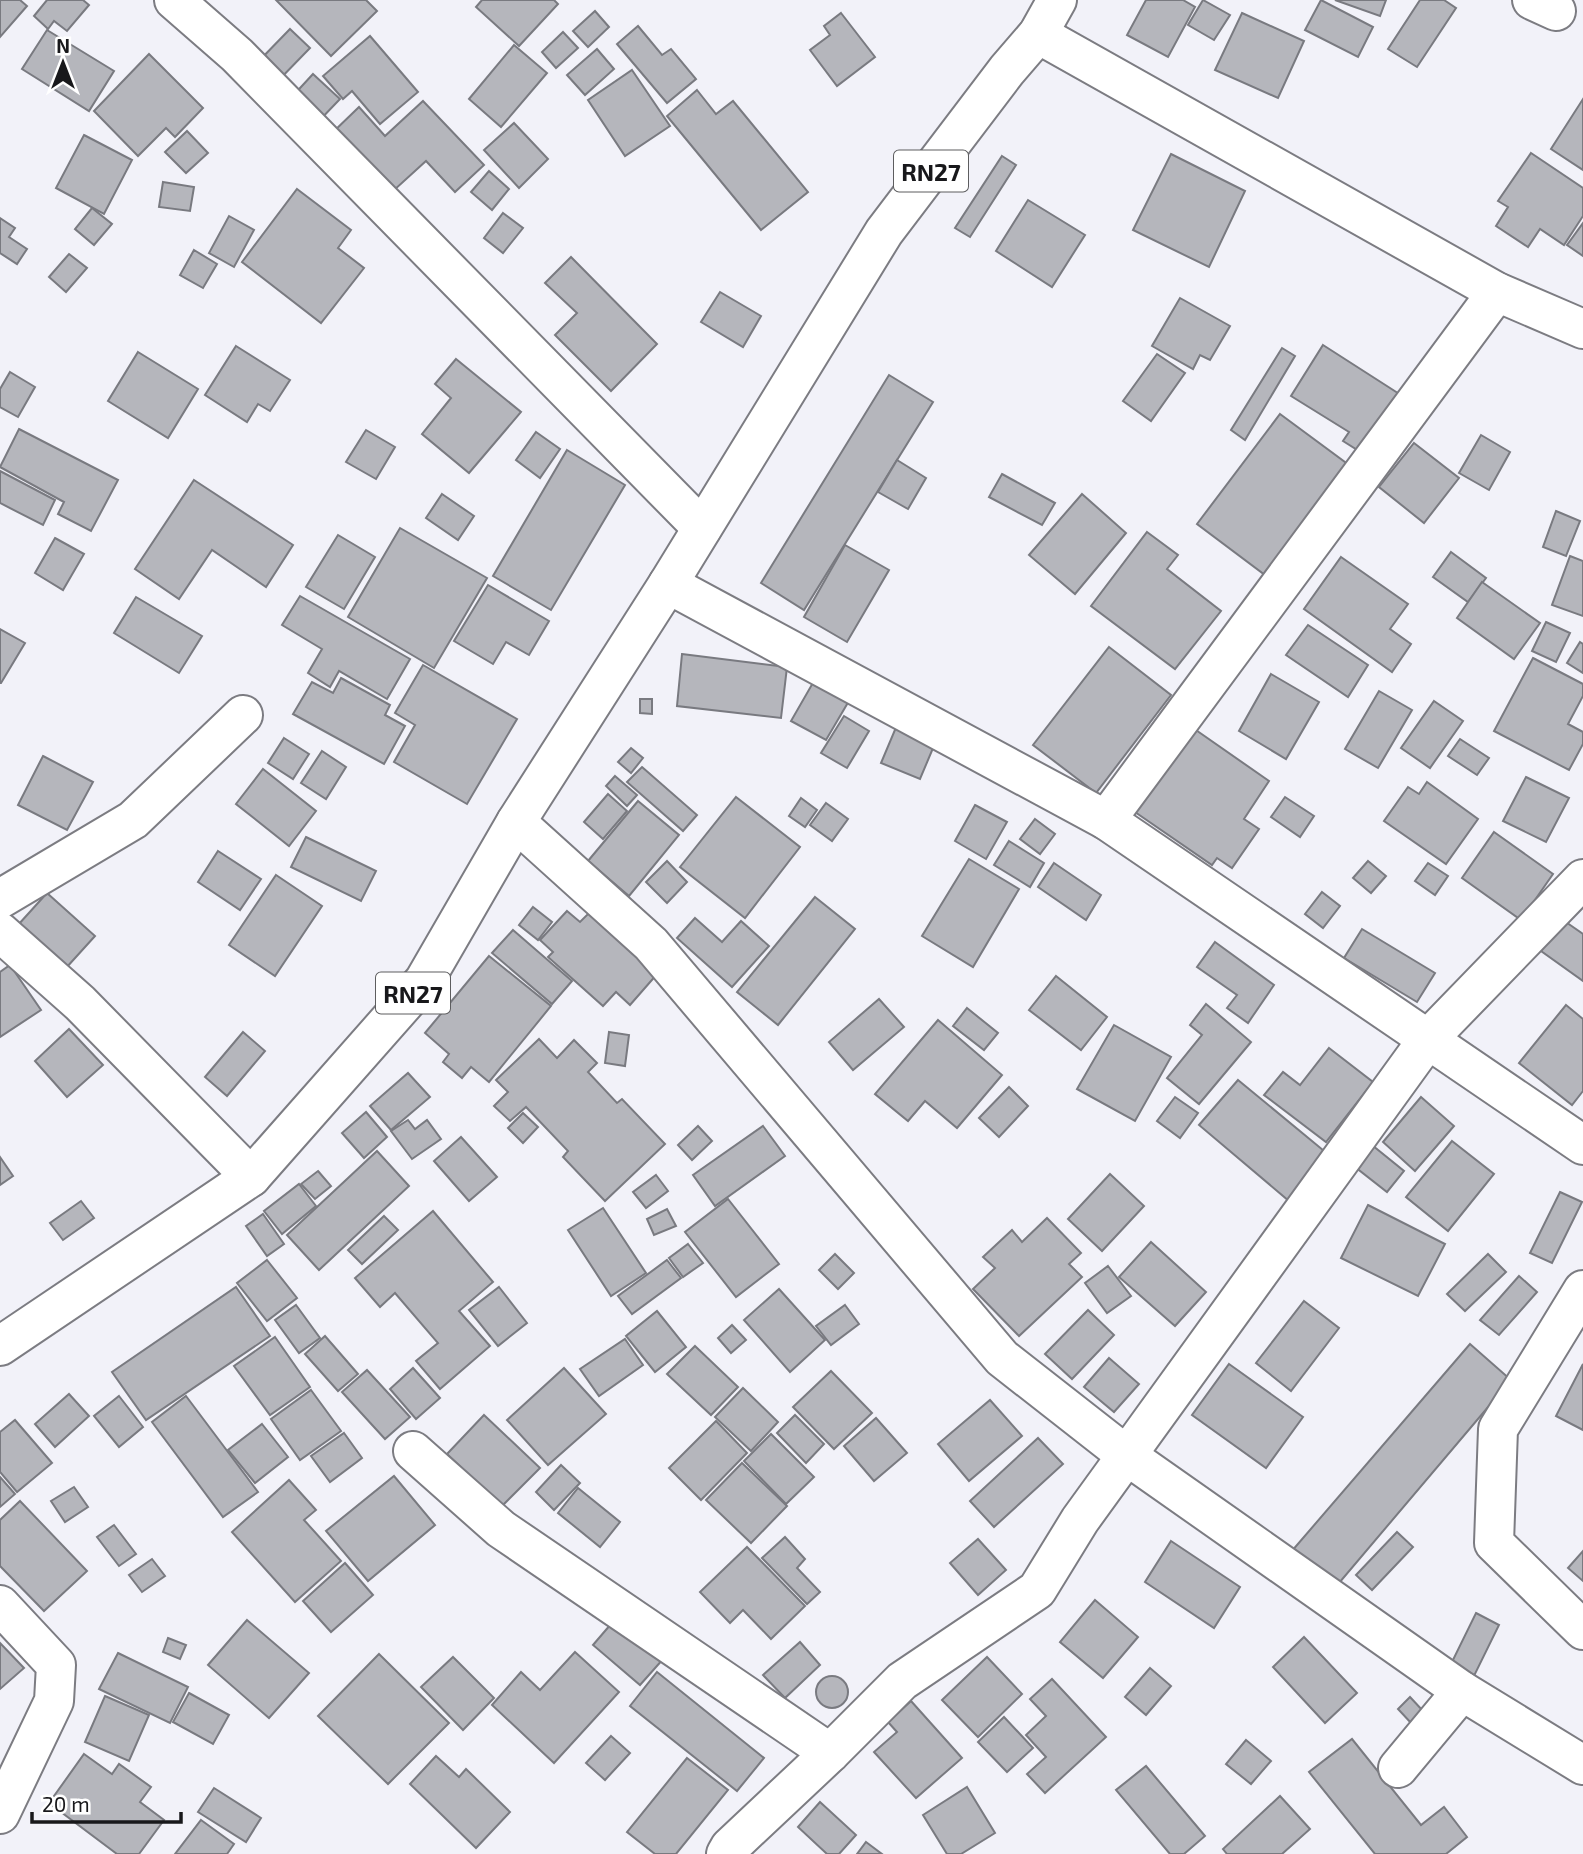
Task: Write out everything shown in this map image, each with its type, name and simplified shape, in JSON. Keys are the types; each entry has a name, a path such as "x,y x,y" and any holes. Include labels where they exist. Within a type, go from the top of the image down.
{"street":[{"path":"174,0 237,55 702,528"},
{"name":"RN27","path":"0,1346 251,1177 424,981 516,822 668,584 884,232 1007,70 1038,34 1057,0"},
{"path":"1038,34 1497,292 1583,329"},
{"path":"1107,820 1497,292"},
{"path":"668,584 1107,820 1583,1144"},
{"path":"0,899 134,820 243,715"},
{"path":"516,822 651,944 1002,1358 1126,1455 1462,1692 1583,1765"},
{"path":"726,1854 730,1847 902,1681 1037,1590 1080,1520 1126,1455 1428,1040 1583,879"},
{"path":"0,932 80,1003 251,1177"},
{"path":"1583,1290 1498,1429 1494,1543 1583,1630"},
{"path":"413,1451 501,1529 830,1753"},
{"path":"0,1605 56,1665 54,1701 0,1815"},
{"path":"1398,1768 1462,1692"}],"building":[{"path":"0,0 20,0 27,6 0,37"},
{"path":"47,0 83,0 89,5 67,31 54,21 48,29 34,16"},
{"path":"276,0 366,0 377,11 331,56"},
{"path":"482,0 554,0 558,4 519,46 476,7"},
{"path":"1146,0 1183,0 1195,7 1168,57 1127,35"},
{"path":"1203,0 1230,15 1214,40 1188,25"},
{"path":"1321,0 1373,27 1358,57 1305,30"},
{"path":"1335,0 1386,0 1380,16"},
{"path":"1420,0 1444,0 1456,8 1417,67 1388,49"},
{"path":"595,11 609,27 588,47 573,31"},
{"path":"841,13 875,57 837,86 810,50 830,35 824,26"},
{"path":"1242,13 1304,41 1278,98 1215,70"},
{"path":"638,26 662,55 671,49 696,79 667,103 617,44"},
{"path":"290,29 310,48 273,86 253,67"},
{"path":"47,30 114,71 89,111 22,69"},
{"path":"563,32 578,48 556,68 542,52"},
{"path":"370,36 418,92 380,124 352,91 343,99 323,76"},
{"path":"514,45 547,73 501,127 469,99"},
{"path":"597,49 614,69 585,95 567,75"},
{"path":"149,54 203,108 175,137 166,128 138,156 94,111"},
{"path":"632,70 670,126 625,156 588,100"},
{"path":"313,74 340,99 315,125 289,100"},
{"path":"697,90 716,114 733,101 808,192 761,230 667,116"},
{"path":"1583,99 1583,170 1551,149"},
{"path":"423,101 484,165 455,192 426,161 392,192 330,135 359,107 385,136"},
{"path":"514,123 548,159 519,188 484,150"},
{"path":"187,131 208,153 186,173 165,152"},
{"path":"84,135 132,160 104,214 56,188"},
{"path":"1531,153 1583,188 1583,216 1564,245 1540,229 1528,247 1496,226 1508,207 1498,201"},
{"path":"1171,154 1245,191 1209,267 1133,230"},
{"path":"1002,156 1016,165 970,237 955,228"},
{"path":"489,171 509,189 492,210 471,192"},
{"path":"163,182 194,187 190,211 159,207"},
{"path":"297,189 351,230 338,248 364,268 321,323 242,262"},
{"path":"1028,200 1085,235 1052,287 996,251"},
{"path":"92,208 112,224 94,245 75,229"},
{"path":"503,213 523,228 503,253 484,238"},
{"path":"229,216 254,230 234,267 209,253"},
{"path":"0,218 15,228 9,237 27,249 17,264 0,253"},
{"path":"1583,223 1583,256 1567,245"},
{"path":"194,250 217,264 203,288 180,275"},
{"path":"69,254 87,268 66,292 49,277"},
{"path":"571,257 657,344 611,391 555,335 577,313 545,283"},
{"path":"720,292 761,316 743,347 701,322"},
{"path":"1180,298 1230,326 1210,360 1200,355 1193,369 1152,346"},
{"path":"1323,345 1404,397 1367,456 1343,441 1349,432 1291,396"},
{"path":"236,346 290,380 270,411 258,404 247,422 205,395"},
{"path":"1282,348 1295,356 1245,440 1231,430"},
{"path":"138,352 198,389 168,438 108,401"},
{"path":"1157,354 1185,373 1151,421 1123,401"},
{"path":"456,359 521,412 469,473 422,434 451,398 435,384"},
{"path":"10,372 35,387 18,417 0,407 0,389"},
{"path":"889,375 933,402 804,610 761,583"},
{"path":"1280,414 1353,468 1269,578 1197,524"},
{"path":"19,429 118,480 91,531 58,514 64,502 0,467"},
{"path":"366,430 395,447 376,479 346,462"},
{"path":"536,432 560,449 540,478 516,460"},
{"path":"1481,435 1510,452 1489,490 1459,473"},
{"path":"1414,443 1459,478 1424,523 1379,487"},
{"path":"567,450 625,485 551,610 493,576"},
{"path":"897,460 926,478 908,509 878,492"},
{"path":"0,471 55,500 43,525 0,503"},
{"path":"1002,474 1055,503 1042,525 989,497"},
{"path":"194,480 293,545 266,587 212,550 179,599 135,569"},
{"path":"442,494 474,516 458,540 426,518"},
{"path":"1082,494 1126,533 1075,594 1029,555"},
{"path":"1556,511 1580,521 1566,556 1543,547"},
{"path":"400,528 487,578 434,668 348,617"},
{"path":"1147,532 1178,555 1167,569 1221,611 1175,669 1091,606"},
{"path":"338,535 375,557 344,609 306,587"},
{"path":"55,538 84,554 63,590 35,573"},
{"path":"845,545 889,570 847,642 804,617"},
{"path":"1451,552 1486,578 1468,602 1433,577"},
{"path":"1570,556 1583,561 1583,616 1552,605"},
{"path":"1341,557 1408,604 1390,629 1411,644 1392,672 1304,609"},
{"path":"1482,582 1540,623 1514,659 1457,618"},
{"path":"488,585 549,621 529,655 506,642 493,664 454,641"},
{"path":"300,596 410,659 387,699 339,671 330,687 308,673 322,649 282,625"},
{"path":"136,597 202,636 179,673 114,633"},
{"path":"1546,622 1570,633 1556,662 1532,651"},
{"path":"1308,625 1368,665 1348,697 1286,655"},
{"path":"0,629 25,643 1,683 0,683"},
{"path":"1580,642 1583,644 1583,673 1567,663"},
{"path":"1109,647 1171,695 1096,793 1033,745"},
{"path":"682,654 787,667 781,718 677,706"},
{"path":"1533,658 1583,684 1583,696 1568,724 1583,732 1583,744 1569,770 1494,731"},
{"path":"423,665 517,719 467,804 394,762 415,725 395,713"},
{"path":"818,674 853,694 826,740 791,721"},
{"path":"1271,674 1319,702 1286,759 1239,731"},
{"path":"341,678 390,705 385,715 405,726 384,764 293,714 312,682 333,693"},
{"path":"1379,691 1412,710 1378,768 1345,749"},
{"path":"640,699 652,699 652,714 640,713"},
{"path":"1434,701 1463,721 1430,768 1401,748"},
{"path":"844,716 869,731 847,768 821,753"},
{"path":"897,725 936,741 920,779 881,763"},
{"path":"1193,728 1269,781 1244,819 1259,829 1232,868 1217,858 1212,865 1135,812"},
{"path":"284,738 309,754 293,779 268,763"},
{"path":"1460,739 1489,758 1477,775 1448,756"},
{"path":"631,748 643,758 631,773 618,762"},
{"path":"322,751 346,767 326,799 301,783"},
{"path":"43,756 93,782 67,830 18,805"},
{"path":"642,767 697,815 683,831 627,782"},
{"path":"263,769 316,811 289,846 236,804"},
{"path":"615,776 637,795 627,806 606,786"},
{"path":"1526,777 1569,798 1546,842 1503,821"},
{"path":"1427,782 1478,819 1446,864 1384,821 1408,787 1419,794"},
{"path":"608,794 627,811 603,839 584,822"},
{"path":"736,797 800,847 745,918 680,867"},
{"path":"1285,797 1314,816 1300,837 1271,817"},
{"path":"801,798 817,810 805,827 789,816"},
{"path":"638,801 679,835 629,896 588,861"},
{"path":"826,803 848,819 832,841 810,825"},
{"path":"975,805 1007,822 986,859 955,841"},
{"path":"1035,819 1055,834 1040,854 1020,839"},
{"path":"1494,832 1553,874 1521,920 1462,878"},
{"path":"306,837 376,871 361,901 291,867"},
{"path":"1009,841 1044,863 1030,887 994,865"},
{"path":"218,851 261,879 240,910 198,882"},
{"path":"969,859 1019,889 973,967 922,936"},
{"path":"667,861 687,882 667,903 646,882"},
{"path":"1368,861 1386,876 1371,893 1353,878"},
{"path":"1054,863 1101,895 1086,920 1038,887"},
{"path":"1428,863 1448,876 1435,895 1415,881"},
{"path":"276,875 322,906 275,976 229,945"},
{"path":"1322,892 1340,906 1323,928 1305,914"},
{"path":"47,893 95,936 66,968 18,925"},
{"path":"815,897 855,929 778,1025 737,992"},
{"path":"533,907 552,922 538,940 519,925"},
{"path":"567,911 580,922 589,913 658,973 630,1005 616,992 603,1006 548,957 553,952 540,940"},
{"path":"695,918 722,942 741,921 769,946 732,987 677,938"},
{"path":"1563,920 1583,934 1583,981 1541,951"},
{"path":"1362,929 1435,973 1417,1002 1344,958"},
{"path":"513,930 572,981 552,1004 492,953"},
{"path":"1215,942 1274,985 1248,1023 1227,1008 1237,995 1197,967"},
{"path":"489,956 551,1006 489,1082 471,1067 462,1078 443,1062 449,1054 425,1033"},
{"path":"10,965 41,1010 0,1037 0,972"},
{"path":"1056,976 1107,1017 1081,1050 1029,1010"},
{"path":"879,999 904,1027 853,1070 829,1042"},
{"path":"1206,1004 1251,1042 1199,1104 1167,1078 1202,1035 1190,1025"},
{"path":"1566,1005 1583,1019 1583,1091 1572,1105 1519,1063"},
{"path":"967,1008 998,1033 984,1050 953,1026"},
{"path":"938,1020 1002,1075 957,1128 925,1101 908,1121 875,1094"},
{"path":"1114,1025 1171,1057 1135,1121 1077,1089"},
{"path":"69,1029 103,1065 67,1097 35,1061"},
{"path":"243,1032 265,1051 227,1096 205,1077"},
{"path":"609,1032 629,1035 625,1066 605,1063"},
{"path":"539,1039 557,1058 574,1040 597,1063 588,1072 617,1103 622,1099 665,1144 605,1201 563,1157 568,1151 526,1107 510,1121 494,1106 508,1092 496,1080"},
{"path":"1329,1048 1373,1082 1326,1142 1264,1095 1283,1072 1300,1085"},
{"path":"408,1073 430,1097 391,1130 370,1106"},
{"path":"1238,1080 1329,1155 1289,1201 1199,1125"},
{"path":"1009,1087 1028,1106 999,1137 979,1118"},
{"path":"1175,1097 1198,1113 1180,1138 1157,1121"},
{"path":"1421,1097 1454,1126 1415,1171 1383,1142"},
{"path":"366,1112 387,1137 364,1158 342,1133"},
{"path":"523,1113 538,1127 523,1143 508,1128"},
{"path":"408,1120 415,1129 427,1120 441,1139 412,1159 391,1131"},
{"path":"698,1126 712,1141 692,1160 678,1145"},
{"path":"763,1126 785,1156 715,1206 693,1175"},
{"path":"461,1137 497,1177 469,1201 434,1161"},
{"path":"1367,1141 1404,1171 1387,1192 1350,1163"},
{"path":"1452,1141 1494,1174 1448,1231 1406,1197"},
{"path":"377,1151 409,1186 319,1270 287,1235"},
{"path":"0,1157 13,1176 0,1185"},
{"path":"318,1171 331,1186 315,1199 301,1184"},
{"path":"1110,1174 1144,1206 1102,1251 1068,1219"},
{"path":"656,1175 668,1191 646,1208 633,1192"},
{"path":"299,1184 316,1206 282,1234 264,1211"},
{"path":"1560,1192 1582,1202 1552,1263 1530,1253"},
{"path":"728,1199 779,1264 736,1297 685,1232"},
{"path":"81,1201 94,1218 63,1240 50,1223"},
{"path":"1368,1205 1445,1244 1418,1296 1341,1258"},
{"path":"603,1208 646,1273 611,1296 568,1230"},
{"path":"667,1209 676,1226 654,1235 647,1219"},
{"path":"433,1211 493,1282 459,1311 490,1346 440,1389 416,1361 438,1343 395,1293 380,1307 355,1278"},
{"path":"263,1214 284,1244 267,1256 246,1226"},
{"path":"384,1216 398,1230 362,1264 348,1250"},
{"path":"1047,1218 1081,1253 1069,1264 1082,1277 1019,1336 973,1289 995,1268 983,1257 1012,1230 1022,1242"},
{"path":"1151,1242 1206,1292 1175,1326 1119,1277"},
{"path":"688,1244 703,1263 683,1277 669,1258"},
{"path":"835,1254 854,1273 838,1289 819,1270"},
{"path":"1488,1254 1506,1272 1465,1311 1447,1294"},
{"path":"267,1260 297,1298 267,1321 237,1283"},
{"path":"667,1260 681,1278 632,1314 618,1296"},
{"path":"1108,1266 1131,1296 1107,1313 1085,1283"},
{"path":"1519,1276 1537,1292 1499,1335 1480,1320"},
{"path":"236,1287 270,1336 146,1420 112,1372"},
{"path":"499,1287 527,1323 498,1346 469,1310"},
{"path":"779,1289 825,1340 790,1372 744,1320"},
{"path":"1304,1301 1339,1328 1291,1391 1256,1363"},
{"path":"296,1305 320,1338 299,1353 275,1320"},
{"path":"845,1305 859,1324 831,1345 816,1326"},
{"path":"1088,1310 1114,1335 1072,1379 1045,1354"},
{"path":"657,1311 686,1347 655,1372 626,1336"},
{"path":"732,1325 746,1340 731,1353 718,1338"},
{"path":"325,1336 358,1374 338,1391 305,1354"},
{"path":"275,1337 310,1387 270,1415 234,1366"},
{"path":"625,1339 643,1365 599,1396 580,1369"},
{"path":"1470,1344 1511,1380 1328,1596 1285,1559"},
{"path":"695,1346 738,1387 711,1415 667,1374"},
{"path":"1109,1358 1139,1384 1114,1412 1084,1387"},
{"path":"1229,1364 1303,1417 1266,1468 1192,1415"},
{"path":"1583,1364 1583,1430 1556,1416"},
{"path":"413,1368 440,1398 416,1419 390,1389"},
{"path":"564,1368 606,1414 548,1465 507,1420"},
{"path":"367,1370 410,1417 385,1439 342,1392"},
{"path":"831,1371 872,1413 834,1449 793,1407"},
{"path":"743,1388 778,1422 751,1451 715,1417"},
{"path":"311,1390 341,1431 300,1460 271,1419"},
{"path":"69,1394 89,1416 55,1447 35,1424"},
{"path":"119,1396 143,1427 119,1447 94,1416"},
{"path":"186,1396 258,1492 223,1517 152,1422"},
{"path":"990,1400 1022,1436 969,1481 938,1444"},
{"path":"484,1415 540,1468 502,1506 447,1454"},
{"path":"795,1415 824,1444 806,1463 777,1433"},
{"path":"876,1418 907,1453 874,1481 844,1446"},
{"path":"15,1420 52,1463 17,1492 0,1472 0,1432"},
{"path":"716,1421 747,1453 701,1500 669,1468"},
{"path":"262,1424 288,1457 255,1483 228,1450"},
{"path":"344,1433 362,1458 330,1482 311,1456"},
{"path":"771,1434 814,1477 786,1504 744,1461"},
{"path":"1038,1438 1063,1464 994,1527 970,1501"},
{"path":"742,1463 787,1506 751,1543 706,1500"},
{"path":"561,1465 580,1483 554,1510 536,1492"},
{"path":"394,1476 435,1525 368,1581 326,1531"},
{"path":"0,1477 15,1494 0,1507"},
{"path":"289,1480 316,1510 304,1520 341,1561 295,1602 232,1532"},
{"path":"74,1487 88,1507 65,1522 51,1501"},
{"path":"578,1488 620,1522 600,1547 558,1513"},
{"path":"20,1501 87,1571 44,1611 0,1566 0,1520"},
{"path":"114,1525 136,1554 119,1566 97,1537"},
{"path":"1397,1532 1413,1547 1372,1590 1356,1575"},
{"path":"785,1537 805,1559 797,1568 820,1592 807,1604 762,1558"},
{"path":"978,1539 1006,1570 978,1595 950,1563"},
{"path":"1171,1541 1240,1587 1214,1628 1145,1582"},
{"path":"747,1547 805,1606 771,1639 743,1610 730,1623 700,1592"},
{"path":"1583,1551 1583,1581 1568,1568"},
{"path":"152,1559 165,1576 142,1592 129,1575"},
{"path":"345,1563 373,1595 331,1632 303,1601"},
{"path":"1095,1600 1138,1637 1103,1678 1060,1642"},
{"path":"1476,1613 1499,1625 1472,1680 1449,1668"},
{"path":"617,1617 664,1658 640,1685 593,1645"},
{"path":"247,1620 309,1673 269,1718 208,1665"},
{"path":"1304,1637 1357,1693 1325,1723 1273,1667"},
{"path":"168,1638 186,1645 180,1659 163,1652"},
{"path":"800,1642 820,1665 785,1698 763,1675"},
{"path":"0,1643 24,1668 0,1689"},
{"path":"575,1652 619,1692 554,1763 492,1705 521,1672 540,1690"},
{"path":"118,1653 188,1687 170,1723 99,1689"},
{"path":"379,1654 449,1723 388,1784 318,1716"},
{"path":"453,1657 494,1698 463,1730 421,1687"},
{"path":"987,1657 1022,1694 978,1737 942,1700"},
{"path":"1150,1668 1171,1686 1146,1715 1125,1697"},
{"path":"657,1672 764,1758 737,1791 630,1706"},
{"path":"832,1676 843,1681 848,1692 843,1703 832,1708 821,1703 816,1692 821,1681"},
{"path":"1052,1679 1106,1737 1045,1793 1027,1774 1046,1757 1026,1735 1046,1716 1030,1699"},
{"path":"189,1693 229,1715 213,1744 173,1722"},
{"path":"105,1696 149,1715 129,1761 85,1742"},
{"path":"1410,1697 1424,1712 1412,1724 1398,1709"},
{"path":"911,1701 962,1758 916,1798 874,1752 897,1732 888,1722"},
{"path":"1004,1717 1033,1748 1007,1772 978,1742"},
{"path":"611,1736 630,1753 605,1780 586,1763"},
{"path":"1352,1739 1421,1825 1444,1807 1467,1837 1446,1854 1375,1854 1309,1772"},
{"path":"1246,1740 1271,1761 1251,1784 1226,1764"},
{"path":"84,1754 112,1774 119,1764 151,1787 140,1802 164,1820 139,1854 117,1854 49,1803"},
{"path":"436,1756 459,1777 466,1769 510,1812 476,1848 410,1784"},
{"path":"687,1758 728,1790 676,1854 655,1854 627,1832"},
{"path":"1146,1766 1205,1836 1184,1854 1170,1854 1116,1790"},
{"path":"967,1787 995,1833 961,1854 947,1854 923,1815"},
{"path":"214,1788 261,1818 246,1842 198,1812"},
{"path":"1280,1796 1310,1829 1282,1854 1227,1854 1223,1849"},
{"path":"820,1802 856,1835 839,1854 827,1854 798,1827"},
{"path":"201,1820 234,1844 227,1854 175,1854"},
{"path":"866,1842 882,1854 857,1854"}]}
